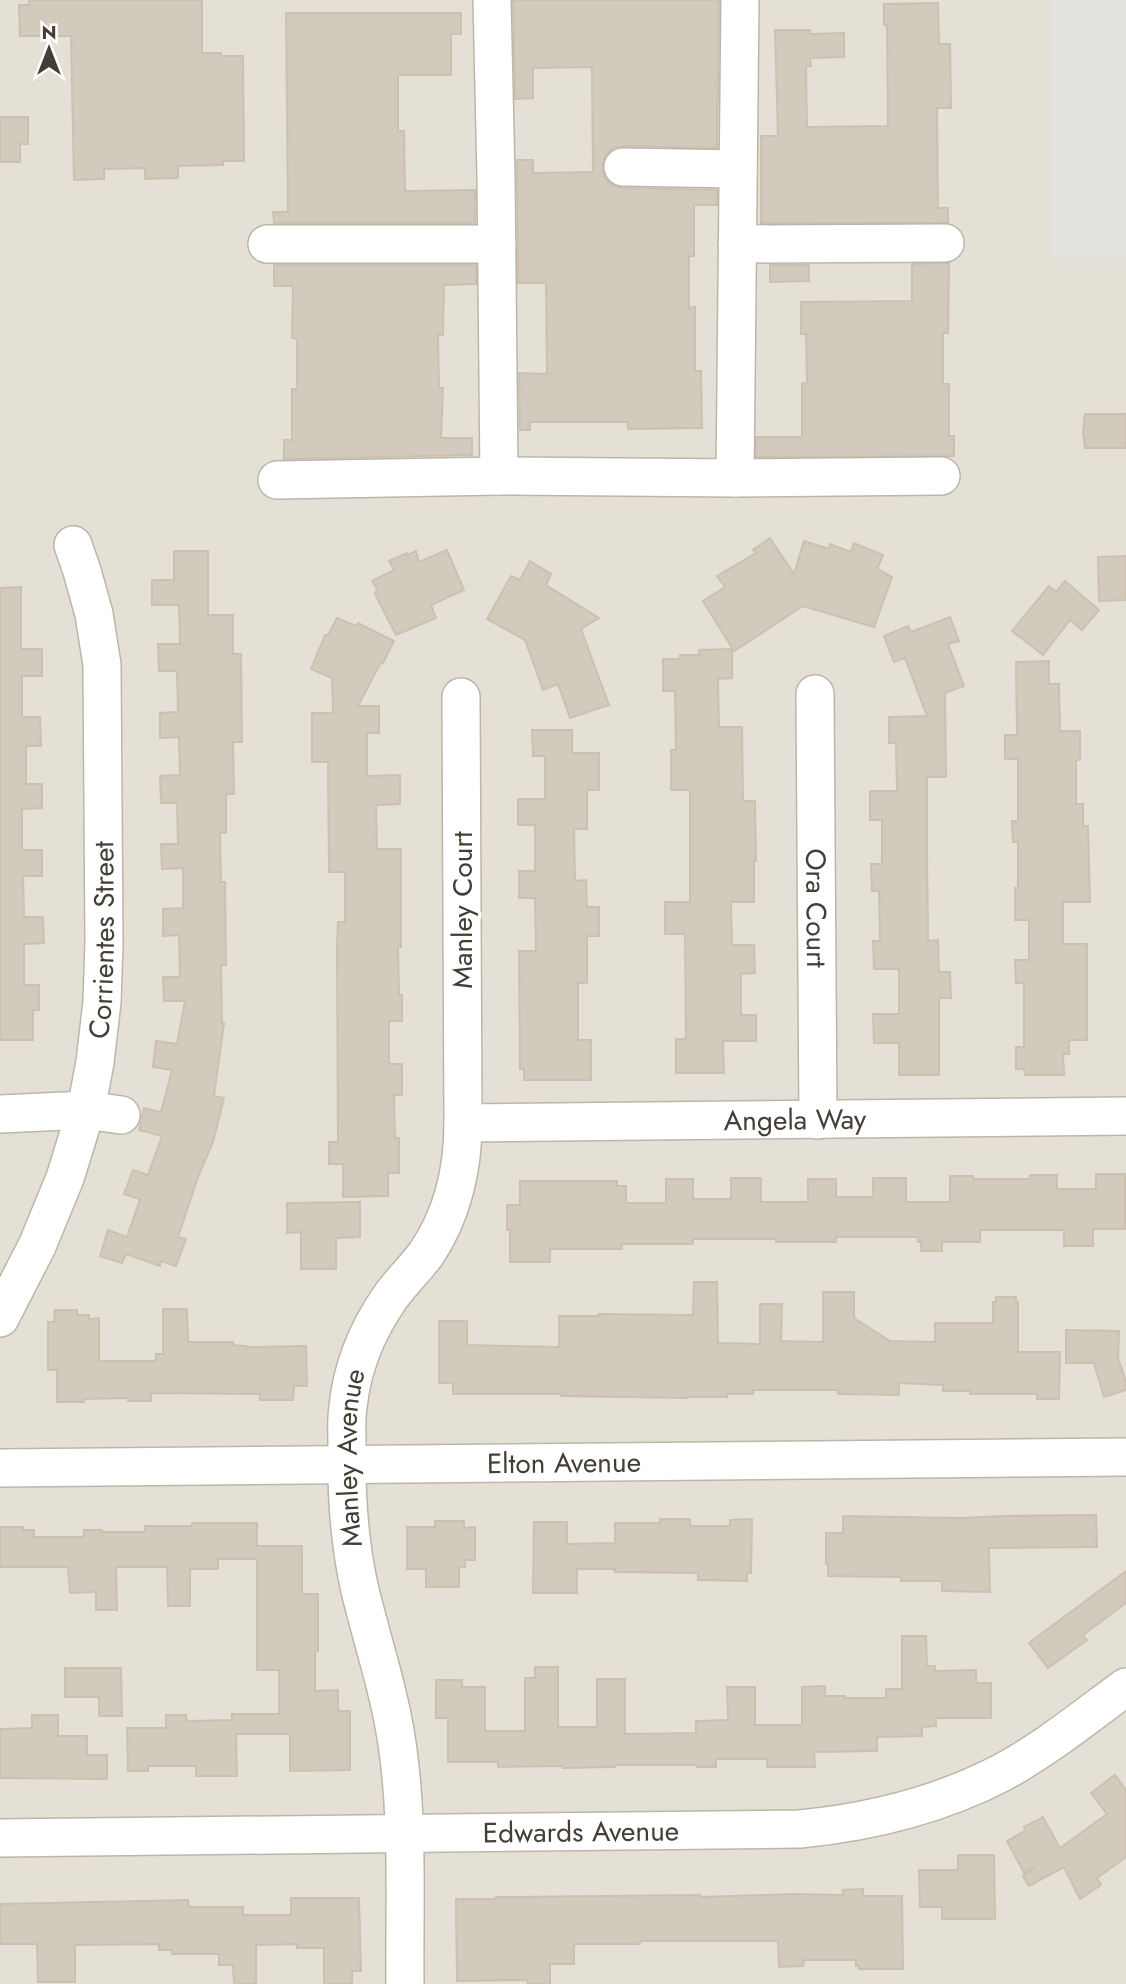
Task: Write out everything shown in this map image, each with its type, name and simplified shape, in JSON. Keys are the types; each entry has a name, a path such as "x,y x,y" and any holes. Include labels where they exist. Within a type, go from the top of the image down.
{"street":[{"path":"492,0 499,477"},
{"path":"735,478 740,0"},
{"path":"623,167 738,169"},
{"path":"737,244 945,243"},
{"path":"267,244 497,244"},
{"path":"277,481 499,477 941,476"},
{"name":"Corrientes Street","path":"0,1318 42,1235 65,1178 86,1110 95,1062 103,990 102,665 94,614 72,545"},
{"name":"Ora Court","path":"816,694 818,1120"},
{"name":"Manley Court","path":"461,697 463,1123"},
{"path":"0,1114 86,1110 121,1115"},
{"name":"Angela Way","path":"463,1123 1126,1116"},
{"name":"Manley Avenue","path":"405,1984 404,1834 400,1768 392,1714 359,1585 351,1531 346,1464 348,1408 355,1370 369,1333 389,1300 427,1252 446,1215 457,1181 463,1123"},
{"name":"Elton Avenue","path":"0,1468 1126,1457"},
{"name":"Edwards Avenue","path":"0,1838 800,1829 843,1825 894,1814 953,1795 1003,1772 1048,1744 1126,1687"}],"shaded area":[{"path":"0,0 1126,0 1126,1984 0,1984"},
{"path":"1050,0 1126,0 1126,257 1050,257"}],"building":[{"path":"29,0 202,0 202,53 243,56 244,161 223,161 223,165 178,166 178,178 145,179 145,168 104,169 104,179 74,180 71,36 20,36 19,5 29,5"},
{"path":"513,0 719,0 717,148 623,146 613,148 605,156 602,166 605,178 612,185 622,188 717,190 717,205 694,205 694,256 689,256 689,308 695,307 695,371 701,371 702,428 628,429 627,422 530,422 530,430 520,430 519,373 547,374 546,283 518,283 517,160 533,160 533,173 593,172 592,67 533,68 533,98 515,99"},
{"path":"938,3 939,44 950,44 951,108 937,108 938,208 948,208 948,223 761,223 761,136 778,136 775,30 810,30 810,34 844,33 844,57 810,58 811,66 806,67 807,127 888,126 887,25 884,25 884,4"},
{"path":"286,13 461,13 461,34 451,34 451,75 398,75 398,131 404,131 405,191 475,190 475,223 274,223 273,212 288,212"},
{"path":"0,117 28,117 28,144 20,144 20,162 0,162"},
{"path":"949,263 948,333 943,333 943,384 949,384 949,436 954,436 954,456 756,457 756,437 802,437 802,383 807,383 806,334 801,334 801,302 912,301 912,264"},
{"path":"274,265 476,265 476,284 444,285 443,335 438,335 439,388 443,388 441,438 472,438 472,455 284,459 284,440 292,440 292,389 297,389 297,339 292,338 293,286 274,286"},
{"path":"770,265 809,265 809,281 770,282"},
{"path":"1085,414 1126,414 1126,448 1085,448"},
{"path":"770,538 794,574 804,541 829,549 830,544 851,552 854,543 883,555 877,569 892,577 874,627 803,606 734,651 703,601 725,587 717,576 756,553 753,550"},
{"path":"447,550 464,590 431,605 436,618 396,635 375,594 377,589 372,581 394,570 389,561 407,553 408,555 416,551 419,562"},
{"path":"174,551 208,551 208,615 233,615 233,654 241,654 242,742 233,742 234,794 226,794 226,833 220,833 221,882 225,882 226,965 221,965 224,1023 214,1096 224,1098 213,1142 178,1237 186,1239 176,1266 161,1261 160,1266 126,1254 122,1263 100,1256 108,1230 127,1237 140,1199 124,1194 133,1170 148,1175 162,1136 139,1130 144,1108 161,1112 172,1070 153,1067 156,1041 177,1044 185,1001 164,1001 163,977 180,977 179,935 163,936 163,909 183,908 183,868 162,869 161,844 178,844 177,803 161,803 160,776 180,775 179,737 160,738 160,713 178,712 177,671 159,671 158,644 180,644 179,605 152,605 152,580 174,580"},
{"path":"1126,556 1126,600 1099,601 1098,557"},
{"path":"530,561 551,574 546,585 599,618 581,629 609,705 570,718 558,684 543,690 525,640 487,619 511,576 520,580"},
{"path":"1065,581 1099,610 1082,630 1070,620 1043,655 1012,631 1049,586 1056,592"},
{"path":"21,587 21,649 42,649 42,676 22,676 22,717 40,717 41,746 26,746 26,784 42,784 42,808 22,809 22,850 42,850 42,876 23,876 24,917 43,917 44,943 24,944 24,985 39,985 39,1010 33,1010 33,1040 0,1040 0,588"},
{"path":"950,617 959,641 948,644 964,686 945,693 946,777 927,777 927,853 928,941 938,940 939,972 950,972 951,998 939,998 939,1075 899,1075 899,1043 874,1043 873,1014 899,1014 899,969 874,969 873,941 880,941 879,891 872,891 871,864 882,864 882,820 870,820 870,791 897,791 896,743 889,743 889,717 927,716 905,658 894,662 884,636 908,626 911,632"},
{"path":"337,618 356,626 358,623 394,641 358,706 379,706 379,733 367,733 367,776 400,775 400,804 376,805 377,849 401,849 401,947 398,947 402,1021 389,1021 389,1064 402,1064 402,1095 394,1095 395,1138 399,1138 399,1173 388,1173 388,1196 343,1197 343,1164 329,1164 329,1142 338,1142 337,945 338,922 345,922 345,872 329,872 328,762 312,762 312,713 333,713 332,678 311,669 325,635 328,635"},
{"path":"732,649 732,678 718,679 719,727 742,727 743,801 755,801 756,861 754,902 731,902 732,945 754,945 755,973 741,974 741,1015 756,1015 756,1041 723,1041 724,1073 676,1073 676,1039 686,1039 685,934 665,934 665,902 690,902 690,790 671,790 671,750 676,750 675,691 663,691 663,659 699,655 699,650"},
{"path":"1049,661 1049,684 1059,684 1060,731 1080,731 1080,760 1076,760 1076,804 1083,804 1083,826 1088,826 1090,902 1063,902 1063,944 1087,944 1087,1040 1069,1040 1069,1054 1063,1054 1064,1075 1025,1075 1024,1069 1016,1069 1016,1047 1024,1047 1024,983 1016,983 1015,960 1029,960 1029,920 1015,920 1018,842 1013,842 1012,821 1018,821 1018,759 1005,759 1005,735 1017,735 1016,662"},
{"path":"532,730 572,730 572,753 599,753 599,790 587,790 587,829 574,829 575,881 586,880 587,907 599,907 599,936 587,936 587,983 578,983 578,1040 591,1040 591,1080 524,1080 524,1069 520,1069 519,951 536,951 535,898 519,898 519,871 535,871 535,825 518,825 518,799 545,799 545,756 533,756"},
{"path":"1096,1174 1125,1174 1125,1229 1093,1229 1093,1246 1064,1246 1064,1230 980,1230 980,1242 942,1242 942,1251 921,1251 918,1237 836,1237 836,1242 693,1239 693,1244 621,1244 622,1249 550,1249 550,1262 510,1262 507,1205 520,1205 520,1181 617,1181 617,1186 626,1186 626,1203 666,1203 666,1179 693,1179 693,1199 731,1199 731,1178 761,1178 761,1202 808,1202 808,1179 836,1179 836,1197 873,1197 873,1178 906,1178 906,1202 950,1202 950,1176 973,1176 973,1179 1030,1179 1030,1175 1057,1175 1057,1189 1096,1189"},
{"path":"360,1202 360,1237 336,1238 336,1269 301,1269 301,1232 287,1233 287,1203"},
{"path":"694,1282 717,1282 718,1343 760,1344 760,1304 782,1304 781,1341 823,1342 823,1292 854,1292 854,1318 890,1341 935,1342 935,1323 993,1323 993,1302 996,1302 996,1297 1016,1297 1018,1352 1060,1352 1059,1399 1037,1399 1037,1394 970,1394 970,1391 943,1391 943,1385 899,1383 899,1395 838,1394 838,1390 753,1390 753,1394 687,1398 453,1394 453,1383 439,1383 439,1321 467,1321 467,1345 559,1347 559,1316 693,1315"},
{"path":"163,1309 187,1309 188,1342 233,1342 233,1345 253,1347 306,1346 307,1386 294,1386 293,1400 260,1400 260,1394 151,1393 151,1401 128,1401 128,1398 57,1402 57,1370 48,1370 48,1322 54,1322 55,1310 77,1310 77,1315 89,1315 89,1319 99,1318 99,1361 156,1361 156,1354 163,1354"},
{"path":"1066,1330 1119,1331 1118,1358 1126,1390 1104,1397 1094,1363 1066,1363"},
{"path":"1096,1515 1097,1547 989,1548 990,1592 942,1591 942,1581 901,1581 901,1577 828,1576 826,1533 843,1533 843,1516 963,1518"},
{"path":"660,1519 690,1519 690,1526 730,1526 730,1520 752,1519 751,1573 747,1573 747,1581 698,1580 698,1573 577,1569 577,1593 533,1593 534,1522 567,1522 567,1544 615,1543 615,1523 660,1523"},
{"path":"435,1521 464,1521 464,1528 475,1527 475,1560 465,1560 465,1567 459,1567 459,1587 426,1587 426,1569 407,1569 407,1527 435,1527"},
{"path":"192,1523 257,1523 257,1546 302,1546 302,1594 318,1594 315,1691 338,1690 338,1711 350,1711 350,1770 290,1771 290,1734 236,1734 237,1776 196,1776 196,1766 148,1766 148,1771 128,1771 127,1728 166,1728 166,1715 186,1715 187,1721 232,1720 232,1714 279,1714 279,1670 257,1670 257,1559 218,1559 218,1569 190,1569 190,1606 168,1606 167,1567 116,1567 117,1610 96,1610 96,1592 70,1593 68,1567 0,1567 0,1527 34,1530 34,1537 84,1537 84,1530 145,1532 145,1526 192,1526"},
{"path":"1126,1571 1126,1603 1083,1635 1087,1640 1048,1668 1029,1643"},
{"path":"902,1636 926,1636 927,1666 935,1666 935,1671 976,1670 976,1683 991,1683 991,1718 936,1718 936,1726 922,1727 922,1736 877,1737 877,1751 814,1752 815,1767 767,1767 767,1759 716,1759 716,1767 615,1765 563,1768 498,1767 498,1762 448,1762 448,1718 436,1718 436,1680 462,1680 462,1687 485,1687 485,1731 525,1731 525,1678 535,1678 535,1667 558,1667 558,1727 597,1727 597,1679 625,1679 625,1734 696,1733 696,1721 728,1720 727,1687 755,1687 755,1725 802,1725 802,1687 825,1686 825,1696 845,1698 886,1698 886,1689 902,1689"},
{"path":"65,1668 121,1668 122,1716 99,1716 99,1697 65,1697"},
{"path":"32,1715 58,1715 58,1736 87,1736 87,1755 107,1755 107,1779 0,1778 0,1729 32,1728"},
{"path":"1115,1775 1126,1790 1126,1857 1097,1878 1101,1885 1080,1899 1064,1867 1029,1886 1023,1876 1034,1868 1024,1873 1007,1841 1025,1831 1024,1827 1043,1817 1060,1848 1107,1814 1091,1793"},
{"path":"958,1855 994,1855 995,1919 942,1919 942,1907 920,1907 919,1870 958,1870"},
{"path":"863,1889 863,1896 902,1896 903,1969 859,1969 856,1960 804,1960 803,1966 779,1967 778,1941 640,1941 640,1944 576,1944 574,1964 550,1964 550,1984 528,1984 527,1980 457,1981 456,1899 843,1895 843,1890"},
{"path":"291,1898 359,1898 361,1971 352,1971 352,1984 324,1984 324,1948 297,1948 297,1944 256,1945 256,1984 234,1984 233,1965 219,1965 219,1954 172,1954 172,1950 159,1950 159,1944 75,1945 75,1982 38,1982 37,1944 0,1944 0,1904 188,1900 189,1907 243,1907 243,1915 291,1915"}]}
